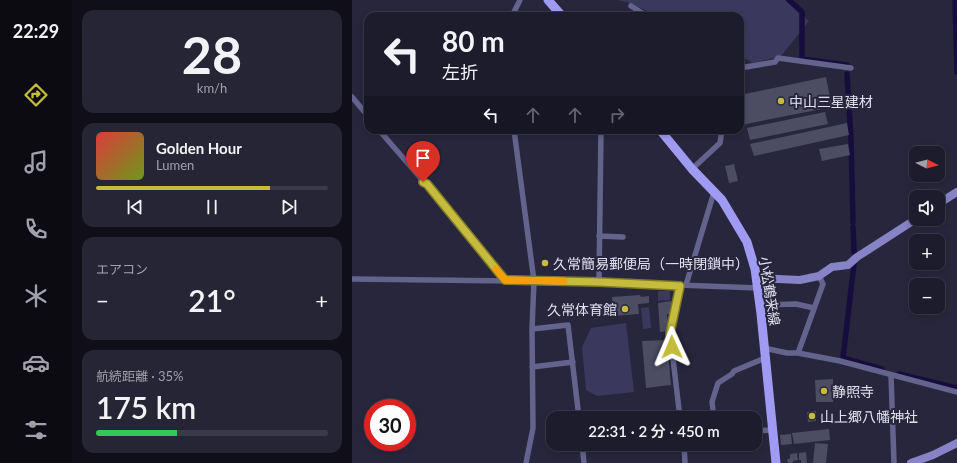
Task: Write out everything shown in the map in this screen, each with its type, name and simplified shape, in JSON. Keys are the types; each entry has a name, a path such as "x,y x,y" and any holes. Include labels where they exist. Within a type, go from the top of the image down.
{"main road":[{"path":"548,0 558,12"},
{"name":"小松鶴来線","path":"663,134 692,169 722,200 747,242 755,269 758,288 776,463"},
{"path":"945,200 956,193"},
{"path":"756,278 800,280 819,276 832,267 848,264 909,224"},
{"path":"911,463 934,455 957,443"}],"street":[{"path":"514,12 520,0"},
{"path":"631,6 641,12"},
{"path":"744,67 775,62 778,58 851,68"},
{"path":"352,97 364,111"},
{"path":"382,134 423,182 427,184 505,280"},
{"path":"515,134 534,281 532,329 533,428 526,463"},
{"path":"599,282 601,134"},
{"path":"692,169 720,143 721,134"},
{"path":"679,411 670,333 683,285 714,192"},
{"path":"599,236 623,237"},
{"path":"798,353 823,284 819,276"},
{"path":"352,279 599,282 758,288"},
{"path":"760,305 796,304 814,308"},
{"path":"532,329 568,325 578,411"},
{"path":"764,348 840,361 957,392"},
{"path":"713,411 712,402 718,383 734,371 766,358"},
{"path":"532,367 573,362"},
{"path":"891,375 894,463"},
{"path":"762,431 773,430"},
{"path":"583,451 584,463"},
{"path":"684,451 685,463"}],"shaded area":[{"path":"617,0 785,0 809,21 781,56 753,63 744,58 744,12 649,12 627,2"},
{"path":"658,291 670,291 670,300 658,301"},
{"path":"649,307 651,328 643,329 641,308"},
{"path":"626,323 634,392 597,396 586,390 582,347 591,328"}],"building":[{"path":"826,77 832,107 744,124 744,94"},
{"path":"825,112 828,124 750,140 747,128"},
{"path":"847,123 849,135 754,156 750,144"},
{"path":"848,144 850,155 822,161 819,149"},
{"path":"734,164 738,181 729,183 725,166"},
{"name":"久常体育館","path":"640,295 641,297 649,296 649,303 638,304 639,314 613,316 612,297"},
{"path":"671,301 671,314 667,314 668,331 660,332 658,303"},
{"path":"667,340 671,385 646,388 642,341"},
{"name":"静照寺","path":"833,379 833,402 816,402 815,380"},
{"path":"816,411 816,421 808,422 807,412"},
{"path":"829,429 830,440 794,444 792,433"},
{"path":"791,434 792,444 781,445 780,435"},
{"path":"815,443 828,444 826,463 813,463"},
{"path":"806,452 807,463 801,463 801,460 799,460 799,453"},
{"path":"797,453 798,460 793,461 793,463 788,463 787,459 790,459 790,454"}],"waterway":[{"path":"789,0 802,12 802,59 847,65"},
{"path":"955,0 957,72"},
{"path":"847,74 851,139 853,222"},
{"path":"853,227 854,252"},
{"path":"854,264 843,358 882,369"},
{"path":"899,374 957,388"}],"slow traffic":[{"path":"496,269 505,280 564,281"}],"place":[{"name":"中山三星建材","path":"781,101"},
{"name":"久常簡易郵便局（一時閉鎖中）","path":"545,263"},
{"name":"久常体育館","path":"625,309"},
{"name":"静照寺","path":"824,391"},
{"name":"山上郷八幡神社","path":"812,416"}],"route":[{"path":"423,182 427,184 505,280 599,282 680,286 670,333 672,347"}]}
